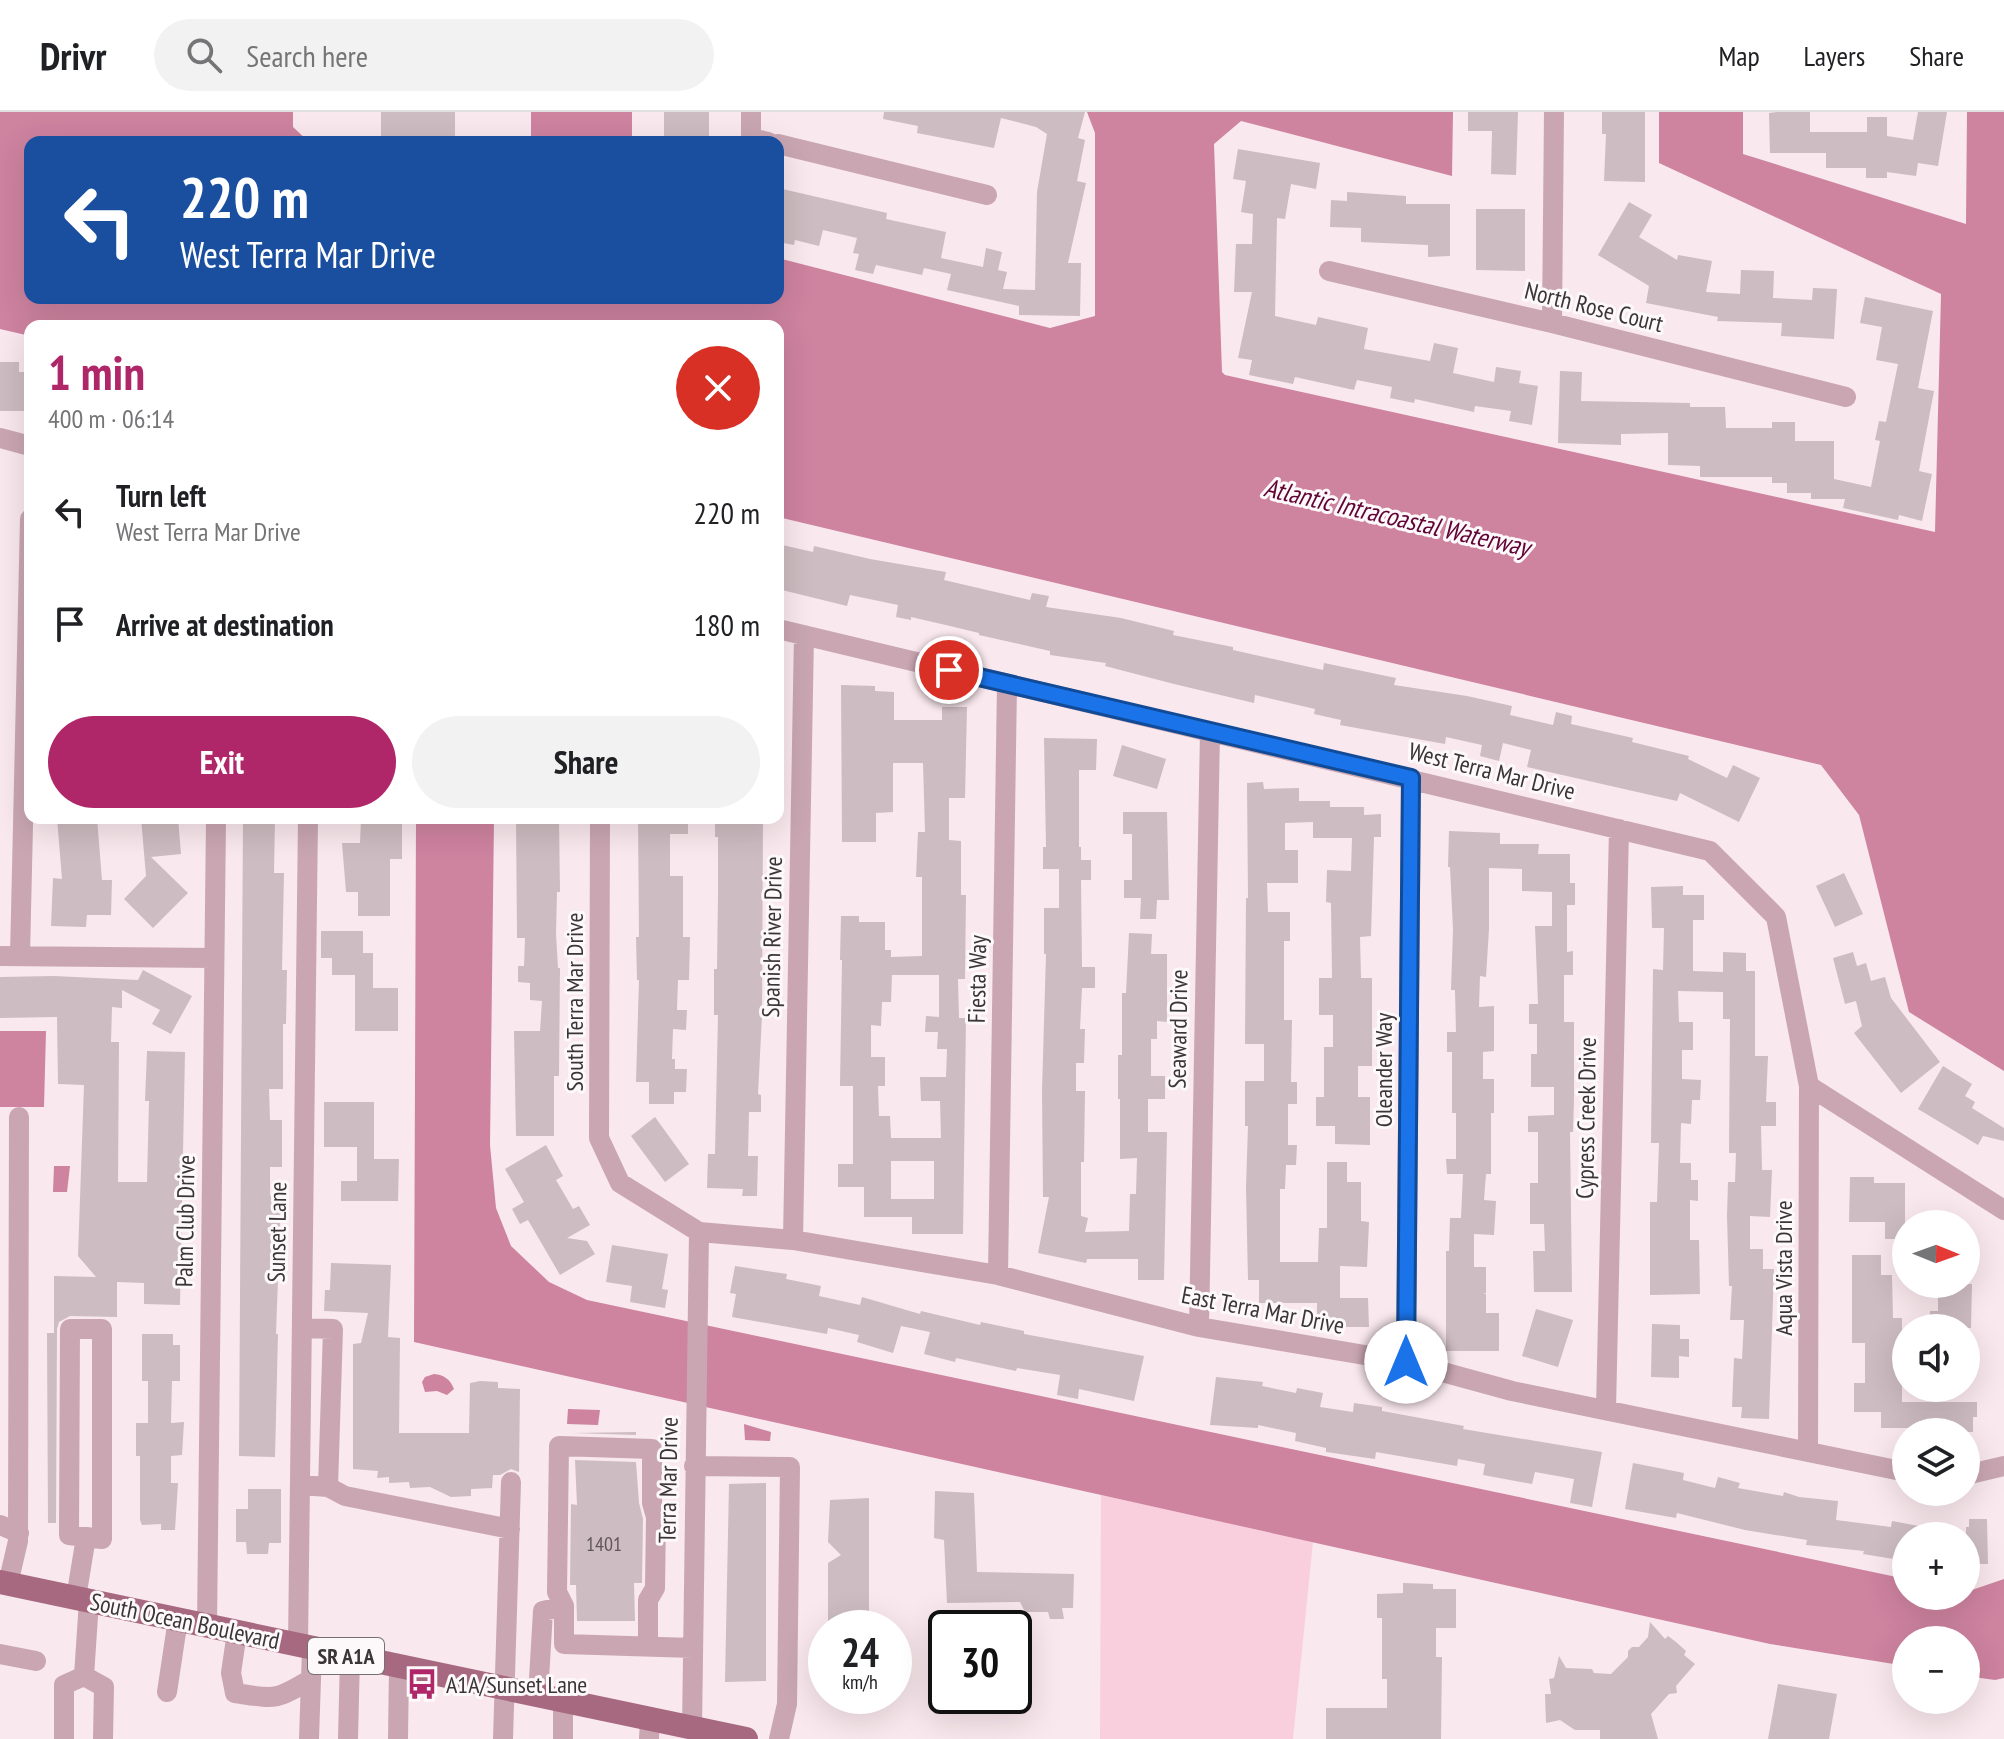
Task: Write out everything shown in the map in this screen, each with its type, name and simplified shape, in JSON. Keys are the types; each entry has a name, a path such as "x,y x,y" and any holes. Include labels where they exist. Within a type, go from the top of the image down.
{"main road":[{"name":"South Ocean Boulevard","path":"4,1583 563,1701 650,1729 746,1739"}],"street":[{"path":"751,112 759,136"},
{"path":"1552,323 1554,112"},
{"path":"784,145 987,195"},
{"name":"North Rose Court","path":"1329,271 1846,397"},
{"path":"0,438 24,444"},
{"name":"West Terra Mar Drive","path":"784,630 1710,851 1776,917 1809,1086"},
{"name":"Spanish River Drive","path":"793,1240 804,635"},
{"path":"24,650 10,956 214,958"},
{"name":"Fiesta Way","path":"998,1275 1007,684"},
{"name":"Seaward Drive","path":"1199,1327 1210,732"},
{"name":"Oleander Way","path":"1406,1362 1411,778"},
{"name":"Palm Club Drive","path":"207,1626 216,824"},
{"name":"Sunset Lane","path":"308,824 300,1485 305,1648 311,1679 309,1739"},
{"name":"South Terra Mar Drive","path":"600,824 599,1138 620,1183"},
{"name":"Cypress Creek Drive","path":"1606,1409 1619,829"},
{"path":"1809,1086 2004,1210"},
{"name":"Aqua Vista Drive","path":"1808,1450 1809,1086"},
{"path":"4,1583 9,1529 10,1239 19,1117"},
{"name":"East Terra Mar Drive","path":"620,1183 699,1232 793,1240 998,1275 1199,1327 1406,1362 1512,1391 1892,1469"},
{"name":"Terra Mar Drive","path":"696,1732 694,1466 699,1232"},
{"path":"302,1328 333,1329 328,1487"},
{"path":"70,1329 102,1329 102,1539 86,1537 69,1535 70,1329"},
{"path":"648,1647 648,1600 655,1588 656,1517 652,1503 652,1449 559,1446 557,1592 564,1606 564,1644 648,1647 693,1648"},
{"path":"694,1466 790,1467 787,1704 779,1739"},
{"path":"1980,1472 2004,1466"},
{"path":"503,1739 511,1482"},
{"path":"300,1485 328,1487 345,1496 510,1529"},
{"path":"84,1676 86,1537"},
{"path":"538,1696 543,1611 564,1606"},
{"path":"167,1692 178,1619"},
{"path":"237,1632 231,1673 235,1693 283,1697 311,1679"},
{"path":"0,1654 36,1661"},
{"path":"348,1739 350,1657"},
{"path":"398,1739 399,1667"},
{"path":"64,1739 64,1685 84,1676"},
{"path":"84,1676 104,1687 103,1739"},
{"path":"563,1701 563,1739"}],"shaded area":[{"path":"1101,1495 1313,1542 1293,1739 1100,1739"}],"water":[{"name":"Atlantic Intracoastal Waterway","path":"0,112 293,112 293,127 303,136 24,136 24,304 784,304 784,260 1050,328 1095,316 1095,133 1087,112 1453,112 1452,176 1241,121 1214,144 1222,372 1225,375 1935,532 1941,294 1659,163 1659,112 1743,112 1743,154 1966,224 1967,112 2004,112 2004,1071 1909,1012 1859,815 1821,765 784,518 784,320 24,320 24,335 0,329"},
{"path":"531,112 632,112 632,136 531,136"},
{"path":"416,824 494,824 490,1145 496,1208 511,1246 549,1282 587,1300 1892,1576 1892,1610 1980,1610 1980,1587 2004,1579 2004,1678 1980,1678 1980,1626 1892,1626 1892,1664 1770,1644 414,1342"},
{"path":"0,1031 46,1031 44,1107 0,1107"},
{"path":"54,1166 70,1166 67,1192 53,1192"},
{"path":"434,1374 446,1378 454,1389 447,1395 437,1391 425,1392 422,1382 425,1377"},
{"path":"568,1409 600,1410 598,1425 567,1424"},
{"path":"744,1424 771,1432 770,1441 745,1440"}],"building":[{"path":"381,112 455,112 455,136 381,136"},
{"path":"664,112 709,112 709,136 664,136"},
{"path":"884,112 1085,112 1078,138 1085,140 1077,181 1086,183 1068,263 1081,263 1080,316 1019,315 1019,306 947,290 951,274 924,268 922,275 876,265 873,274 855,270 859,254 853,253 857,238 823,230 819,246 795,240 794,245 784,243 784,189 887,213 886,219 946,232 941,258 983,267 986,248 1002,252 998,270 1007,272 1003,289 1035,290 1037,192 1047,134 1036,127 1001,118 994,148 917,133 918,126 883,119"},
{"path":"1468,112 1518,112 1516,175 1491,174 1492,131 1468,131"},
{"path":"1602,112 1645,112 1645,182 1604,181 1606,134 1602,134"},
{"path":"1810,112 1810,132 1867,132 1867,117 1887,117 1887,136 1913,140 1918,112 1947,112 1938,166 1918,163 1916,176 1887,172 1887,178 1866,178 1866,168 1826,168 1826,153 1770,153 1769,113"},
{"path":"1238,149 1320,163 1316,189 1291,184 1285,219 1277,218 1275,316 1316,325 1318,317 1368,328 1364,349 1430,361 1434,343 1458,348 1453,373 1494,382 1496,367 1521,371 1519,383 1538,386 1532,425 1509,421 1511,411 1475,406 1474,412 1415,399 1414,403 1390,398 1392,387 1357,380 1354,390 1295,377 1293,384 1249,375 1252,360 1238,358 1252,292 1234,292 1236,244 1252,244 1253,214 1241,212 1246,181 1233,179"},
{"path":"1347,192 1406,196 1406,204 1450,204 1450,256 1428,257 1428,245 1361,242 1361,228 1330,227 1331,200 1347,201"},
{"path":"1629,202 1652,215 1639,237 1677,260 1678,255 1712,261 1706,292 1740,294 1741,270 1774,271 1773,298 1812,300 1813,288 1837,289 1834,339 1781,336 1782,323 1717,321 1718,317 1646,303 1649,286 1598,255"},
{"path":"1476,209 1525,209 1525,271 1476,270"},
{"path":"1865,297 1933,311 1918,388 1934,391 1919,471 1932,474 1922,521 1899,515 1898,520 1843,508 1845,499 1811,499 1811,493 1787,493 1787,483 1772,483 1772,477 1700,477 1700,466 1668,465 1668,433 1621,434 1621,445 1558,443 1560,371 1582,372 1581,401 1690,403 1690,407 1725,407 1726,428 1772,428 1772,422 1795,422 1795,441 1834,441 1834,479 1871,487 1880,441 1875,440 1879,421 1886,422 1898,364 1876,360 1882,327 1860,323"},
{"path":"0,362 19,362 19,372 24,372 24,411 0,411"},
{"path":"784,545 813,552 814,546 946,572 944,580 1030,600 1032,593 1049,596 1046,607 1121,618 1174,631 1173,635 1323,670 1324,663 1396,678 1394,685 1512,706 1510,715 1553,725 1556,712 1572,716 1571,724 1633,738 1632,742 1689,756 1688,759 1727,778 1733,765 1760,778 1739,822 1680,793 1677,801 1527,767 1531,750 1503,743 1499,761 1480,756 1482,745 1446,737 1445,744 1340,725 1341,720 1314,714 1315,709 1255,695 1254,703 1105,666 1106,663 1050,655 1050,651 979,633 911,617 911,620 896,617 898,605 850,595 847,606 784,590"},
{"path":"841,685 875,686 875,691 894,692 894,720 942,720 942,707 967,707 965,798 949,798 949,840 961,841 961,895 966,895 965,979 958,979 959,1018 966,1018 963,1234 912,1234 912,1217 864,1217 864,1187 838,1187 838,1164 853,1164 853,1086 840,1086 841,916 859,916 859,922 885,922 885,950 891,950 891,957 922,956 922,877 916,877 918,832 925,832 923,763 893,763 893,812 876,813 876,842 842,842","holes":["892,975 939,975 939,1017 926,1016 925,1032 938,1032 937,1049 947,1049 946,1077 920,1077 921,1101 940,1101 941,1138 891,1138 890,1116 879,1116 878,1086 885,1086 885,1057 871,1057 871,1025 881,1026 882,1002 891,1002","891,1161 934,1161 934,1199 891,1199"]},
{"path":"1044,738 1097,739 1096,770 1079,770 1079,847 1081,860 1091,860 1091,880 1081,880 1082,967 1095,967 1095,988 1082,988 1080,1029 1085,1029 1084,1063 1076,1063 1076,1091 1085,1091 1081,1216 1088,1218 1085,1232 1129,1231 1130,1194 1136,1194 1137,1158 1120,1159 1118,1099 1122,993 1126,993 1129,933 1152,934 1151,954 1167,954 1167,1022 1157,1021 1157,1039 1151,1039 1151,1076 1165,1076 1165,1099 1148,1099 1148,1132 1167,1132 1164,1280 1138,1280 1138,1259 1087,1259 1086,1263 1038,1253 1049,1197 1043,1197 1044,908 1059,908 1059,869 1043,869 1043,847 1046,847"},
{"path":"1122,745 1166,759 1157,789 1113,776"},
{"path":"1263,782 1264,789 1299,788 1299,801 1330,801 1330,807 1364,807 1364,815 1381,814 1381,837 1374,837 1371,936 1360,937 1361,978 1372,978 1372,1066 1358,1066 1358,1097 1370,1097 1370,1145 1335,1144 1335,1126 1316,1126 1316,1097 1324,1097 1324,1047 1333,1047 1333,1015 1319,1015 1319,978 1332,978 1331,903 1326,902 1327,870 1351,871 1352,838 1313,838 1313,822 1285,823 1285,850 1298,850 1298,883 1267,883 1268,912 1290,912 1290,941 1284,941 1284,1020 1292,1020 1291,1082 1297,1082 1297,1104 1288,1104 1288,1145 1297,1145 1296,1165 1286,1165 1285,1189 1280,1189 1280,1262 1318,1262 1319,1228 1327,1228 1327,1162 1347,1162 1347,1182 1361,1182 1361,1221 1369,1222 1367,1267 1340,1266 1340,1298 1368,1298 1369,1327 1317,1327 1317,1303 1259,1303 1259,1280 1248,1280 1245,1081 1264,1081 1264,1044 1245,1044 1247,783"},
{"path":"1123,812 1167,812 1169,900 1157,900 1156,919 1140,919 1141,898 1124,898 1124,880 1132,880 1132,834 1123,834"},
{"path":"57,824 97,824 102,880 112,880 111,915 87,915 86,927 51,926 53,878 62,879"},
{"path":"142,824 178,824 181,854 151,857 188,893 153,928 124,899 146,876"},
{"path":"243,824 275,824 274,873 284,873 282,970 287,970 283,1089 269,1089 270,1120 282,1120 282,1167 270,1167 270,1195 281,1195 275,1457 239,1456"},
{"path":"361,824 402,824 402,859 390,859 390,916 358,916 358,892 346,892 342,843 360,843"},
{"path":"516,824 559,824 560,892 557,892 556,934 560,968 559,1076 554,1076 554,1136 516,1136 514,1031 540,1031 542,1001 530,1000 530,983 518,982 518,966 524,966 525,938 517,938"},
{"path":"638,824 688,824 688,834 670,834 670,876 683,876 683,937 690,937 689,980 678,980 677,1010 687,1010 686,1030 673,1029 672,1059 675,1059 675,1069 687,1069 686,1092 674,1092 674,1104 649,1104 649,1082 636,1082 639,980 636,937 639,937"},
{"path":"715,824 763,824 762,1016 758,1094 761,1095 761,1112 749,1112 748,1156 758,1156 757,1196 742,1196 743,1189 707,1188 708,1154 715,1154 718,1015 714,1015 714,969 717,969 718,837 715,837"},
{"path":"1449,831 1500,833 1500,844 1539,844 1538,854 1570,854 1570,883 1575,883 1575,905 1567,905 1567,952 1573,951 1573,975 1564,975 1564,1022 1574,1022 1573,1132 1570,1132 1572,1292 1534,1292 1533,1251 1545,1251 1544,1224 1530,1224 1530,1183 1538,1183 1538,1132 1528,1132 1528,1116 1554,1115 1554,1087 1531,1087 1531,1054 1537,1054 1537,1024 1529,1024 1529,1004 1538,1004 1535,926 1552,926 1552,892 1522,891 1522,869 1489,868 1486,977 1480,976 1479,1007 1494,1006 1494,1051 1483,1052 1483,1079 1494,1079 1491,1174 1486,1174 1484,1200 1496,1201 1494,1235 1474,1234 1474,1267 1486,1267 1486,1293 1483,1293 1486,1294 1486,1313 1499,1313 1499,1351 1446,1351 1446,1251 1449,1251 1450,1218 1461,1218 1463,1174 1447,1174 1446,1159 1456,1159 1452,1052 1447,1052 1447,1032 1456,1032 1455,990 1451,990 1453,930 1448,867"},
{"path":"1844,873 1863,914 1835,927 1816,886"},
{"path":"1683,886 1683,895 1704,895 1704,920 1693,920 1693,971 1723,972 1723,952 1746,953 1746,971 1755,971 1755,1056 1768,1056 1766,1102 1776,1102 1776,1126 1761,1126 1762,1170 1772,1170 1770,1217 1750,1216 1750,1249 1763,1249 1763,1269 1774,1269 1769,1419 1741,1418 1742,1407 1732,1407 1734,1358 1742,1359 1744,1320 1730,1320 1732,1286 1729,1286 1728,1182 1735,1182 1736,1153 1729,1153 1730,1019 1723,1019 1723,992 1678,991 1679,1022 1693,1022 1693,1050 1682,1050 1682,1079 1701,1080 1700,1100 1692,1100 1691,1124 1681,1123 1680,1163 1691,1163 1691,1180 1698,1180 1698,1201 1690,1200 1690,1240 1699,1240 1700,1294 1650,1295 1650,1202 1657,1202 1659,1143 1651,1143 1653,969 1663,970 1664,928 1652,928 1651,887"},
{"path":"321,931 363,931 363,953 373,953 373,988 398,988 398,1031 355,1031 355,975 332,975 332,958 321,958"},
{"path":"1853,952 1857,966 1866,963 1871,981 1885,977 1891,998 1940,1062 1901,1093 1854,1033 1862,1026 1856,1001 1845,1004 1833,958"},
{"path":"143,970 192,996 171,1034 152,1024 160,1010 122,990 122,1008 112,1007 111,1042 119,1042 118,1182 147,1182 147,1051 185,1052 180,1305 144,1304 144,1283 117,1282 117,1317 70,1316 59,1322 56,1523 48,1523 47,1333 54,1333 54,1276 96,1277 78,1256 84,1085 58,1084 57,1017 0,1018 0,977 138,980"},
{"path":"1943,1066 1972,1084 1965,1096 1975,1102 1972,1108 2004,1128 2004,1141 1983,1136 1978,1145 1918,1109"},
{"path":"324,1102 374,1102 374,1159 399,1159 398,1201 341,1201 341,1181 357,1181 357,1147 324,1147"},
{"path":"655,1117 689,1164 665,1182 631,1136"},
{"path":"546,1145 563,1176 556,1180 573,1209 579,1206 590,1225 567,1238 587,1241 595,1254 560,1275 528,1220 520,1224 512,1209 524,1202 505,1169"},
{"path":"1850,1177 1874,1177 1874,1183 1905,1183 1905,1210 1892,1210 1892,1239 1885,1239 1885,1222 1849,1222"},
{"path":"612,1245 668,1254 662,1289 668,1290 665,1308 630,1302 632,1286 606,1282"},
{"path":"1852,1255 1881,1255 1881,1275 1892,1275 1892,1402 1977,1402 1977,1417 1892,1418 1892,1428 1881,1428 1881,1412 1854,1412 1854,1383 1865,1383 1865,1343 1852,1343"},
{"path":"331,1263 391,1265 388,1337 400,1338 399,1433 469,1433 470,1383 498,1382 498,1388 520,1389 519,1472 511,1469 493,1475 492,1488 471,1489 471,1496 451,1497 430,1487 410,1488 409,1482 389,1483 389,1477 377,1478 378,1471 353,1469 353,1344 361,1343 368,1313 324,1311 325,1290 330,1290"},
{"path":"735,1266 787,1274 786,1279 821,1286 819,1296 860,1305 862,1297 920,1314 921,1311 980,1325 981,1322 1024,1331 1024,1334 1144,1356 1134,1401 1079,1389 1078,1399 1057,1395 1060,1375 1017,1368 1016,1371 956,1358 955,1362 924,1354 930,1332 901,1326 893,1353 857,1342 859,1335 828,1328 827,1334 732,1317 736,1294 730,1293"},
{"path":"1938,1298 1972,1298 1971,1314 1930,1314 1930,1311 1938,1311"},
{"path":"1536,1309 1573,1320 1558,1367 1522,1356"},
{"path":"1652,1324 1680,1325 1680,1339 1689,1339 1689,1357 1679,1356 1679,1378 1651,1377"},
{"path":"142,1334 173,1334 173,1345 180,1345 180,1381 172,1381 171,1423 184,1422 182,1455 171,1456 171,1483 178,1483 175,1530 161,1530 161,1524 142,1525 140,1520 140,1456 136,1456 136,1423 148,1423 148,1381 142,1381"},
{"path":"1216,1377 1263,1382 1262,1386 1296,1393 1297,1388 1323,1393 1320,1407 1353,1412 1354,1403 1382,1407 1382,1411 1464,1426 1463,1429 1602,1452 1592,1507 1570,1503 1574,1479 1535,1472 1532,1484 1483,1475 1485,1464 1458,1459 1457,1466 1376,1452 1375,1459 1326,1452 1326,1448 1295,1441 1296,1433 1258,1425 1258,1428 1210,1425"},
{"path":"636,1432 636,1435 573,1433"},
{"path":"575,1460 636,1462 643,1519 642,1583 634,1583 635,1621 577,1621 576,1585 570,1585 571,1504 577,1505"},
{"path":"1633,1463 1684,1473 1683,1480 1715,1488 1718,1477 1740,1483 1738,1488 1838,1501 1836,1520 1891,1527 1892,1521 1897,1522 1892,1522 1892,1559 1863,1554 1864,1551 1806,1545 1807,1540 1745,1530 1677,1513 1676,1518 1625,1509"},
{"path":"766,1483 766,1681 725,1682 729,1484"},
{"path":"248,1489 281,1489 281,1543 269,1543 268,1554 247,1554 246,1542 236,1542 236,1509 248,1509"},
{"path":"935,1491 974,1493 977,1572 1074,1574 1073,1608 1062,1608 1064,1619 1050,1619 1048,1612 1024,1610 1020,1602 947,1603 944,1540 934,1538"},
{"path":"869,1498 869,1610 828,1610 828,1563 841,1555 828,1542 830,1500"},
{"path":"1969,1519 1987,1519 1988,1564 1980,1564 1980,1522 1969,1522"},
{"path":"1403,1583 1433,1584 1433,1589 1456,1589 1456,1628 1436,1628 1436,1657 1442,1657 1441,1739 1326,1739 1326,1708 1387,1708 1387,1679 1382,1679 1382,1618 1377,1618 1377,1594 1403,1593"},
{"path":"1650,1622 1665,1639 1668,1636 1686,1651 1684,1655 1695,1664 1676,1686 1677,1693 1669,1694 1651,1714 1658,1739 1600,1739 1600,1730 1575,1730 1560,1720 1546,1723 1545,1694 1551,1694 1549,1679 1554,1678 1559,1656 1566,1668 1592,1669 1594,1673 1611,1674 1628,1657 1632,1647 1639,1647 1648,1637"},
{"path":"1778,1684 1837,1694 1829,1739 1768,1739"}],"place":[{"name":"A1A/Sunset Lane","path":"422,1684"}],"route":[{"path":"949,670 1411,778 1406,1362"}]}
